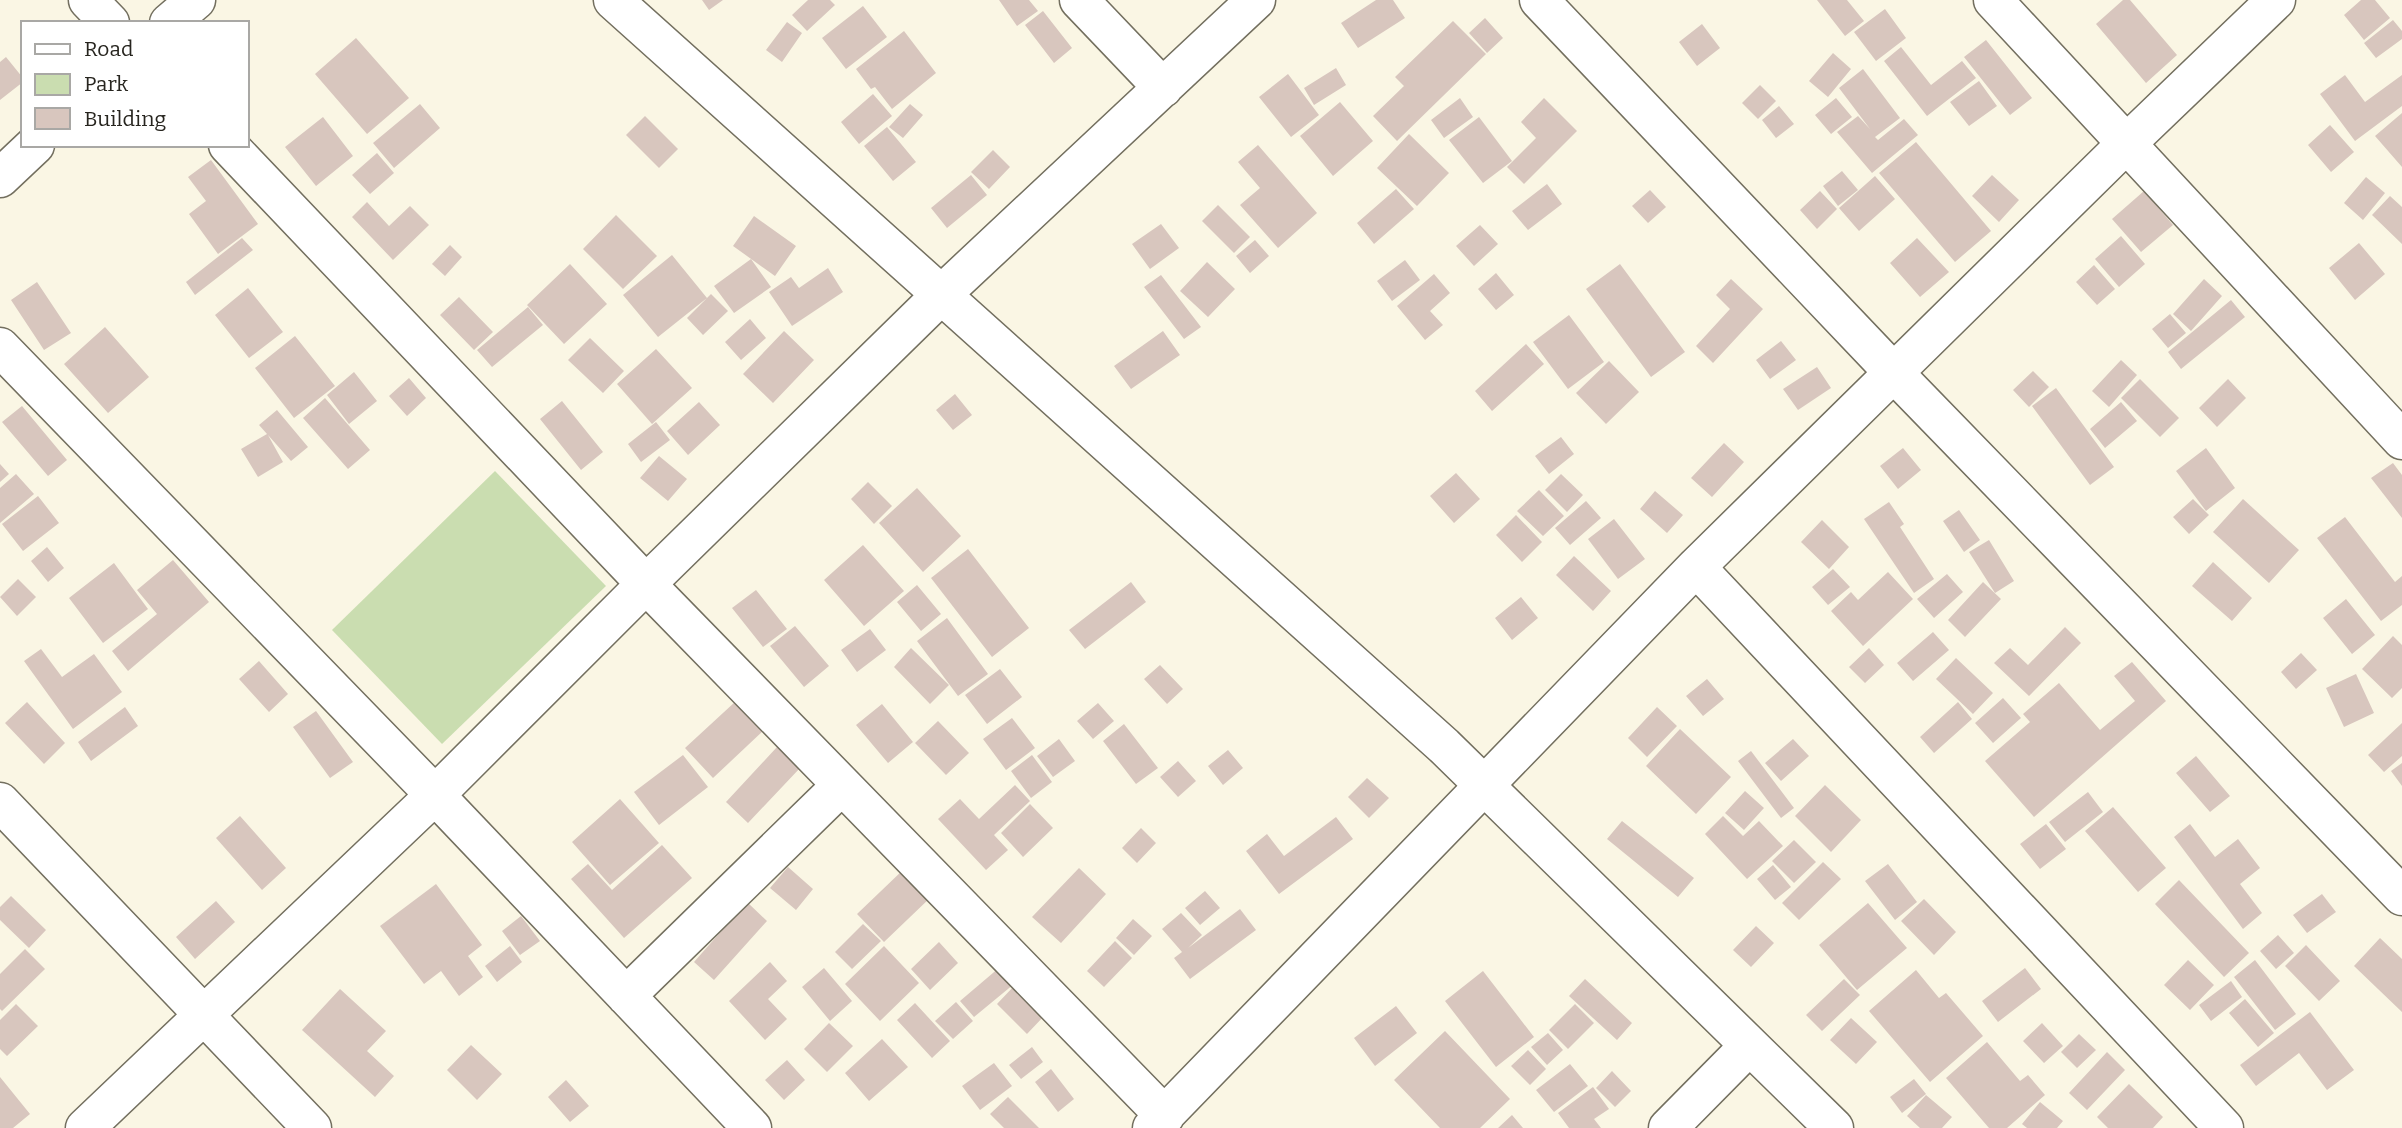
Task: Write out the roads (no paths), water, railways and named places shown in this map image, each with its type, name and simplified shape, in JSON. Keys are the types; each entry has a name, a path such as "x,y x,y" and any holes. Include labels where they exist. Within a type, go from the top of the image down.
{"street":[{"path":"88,0 108,21"},
{"path":"171,21 196,0"},
{"path":"613,0 1486,785 1834,1128"},
{"path":"1079,0 1163,88"},
{"path":"85,1128 435,795 941,295 1256,0"},
{"path":"1539,0 1894,373 2402,896"},
{"path":"1993,0 2402,440"},
{"path":"230,147 646,584 842,785 1159,1122 1696,567 2276,0"},
{"path":"0,178 33,147"},
{"path":"0,347 435,795 752,1128"},
{"path":"1696,567 2224,1128"},
{"path":"625,996 842,785"},
{"path":"0,802 312,1128"},
{"path":"1668,1128 1749,1046"}]}
